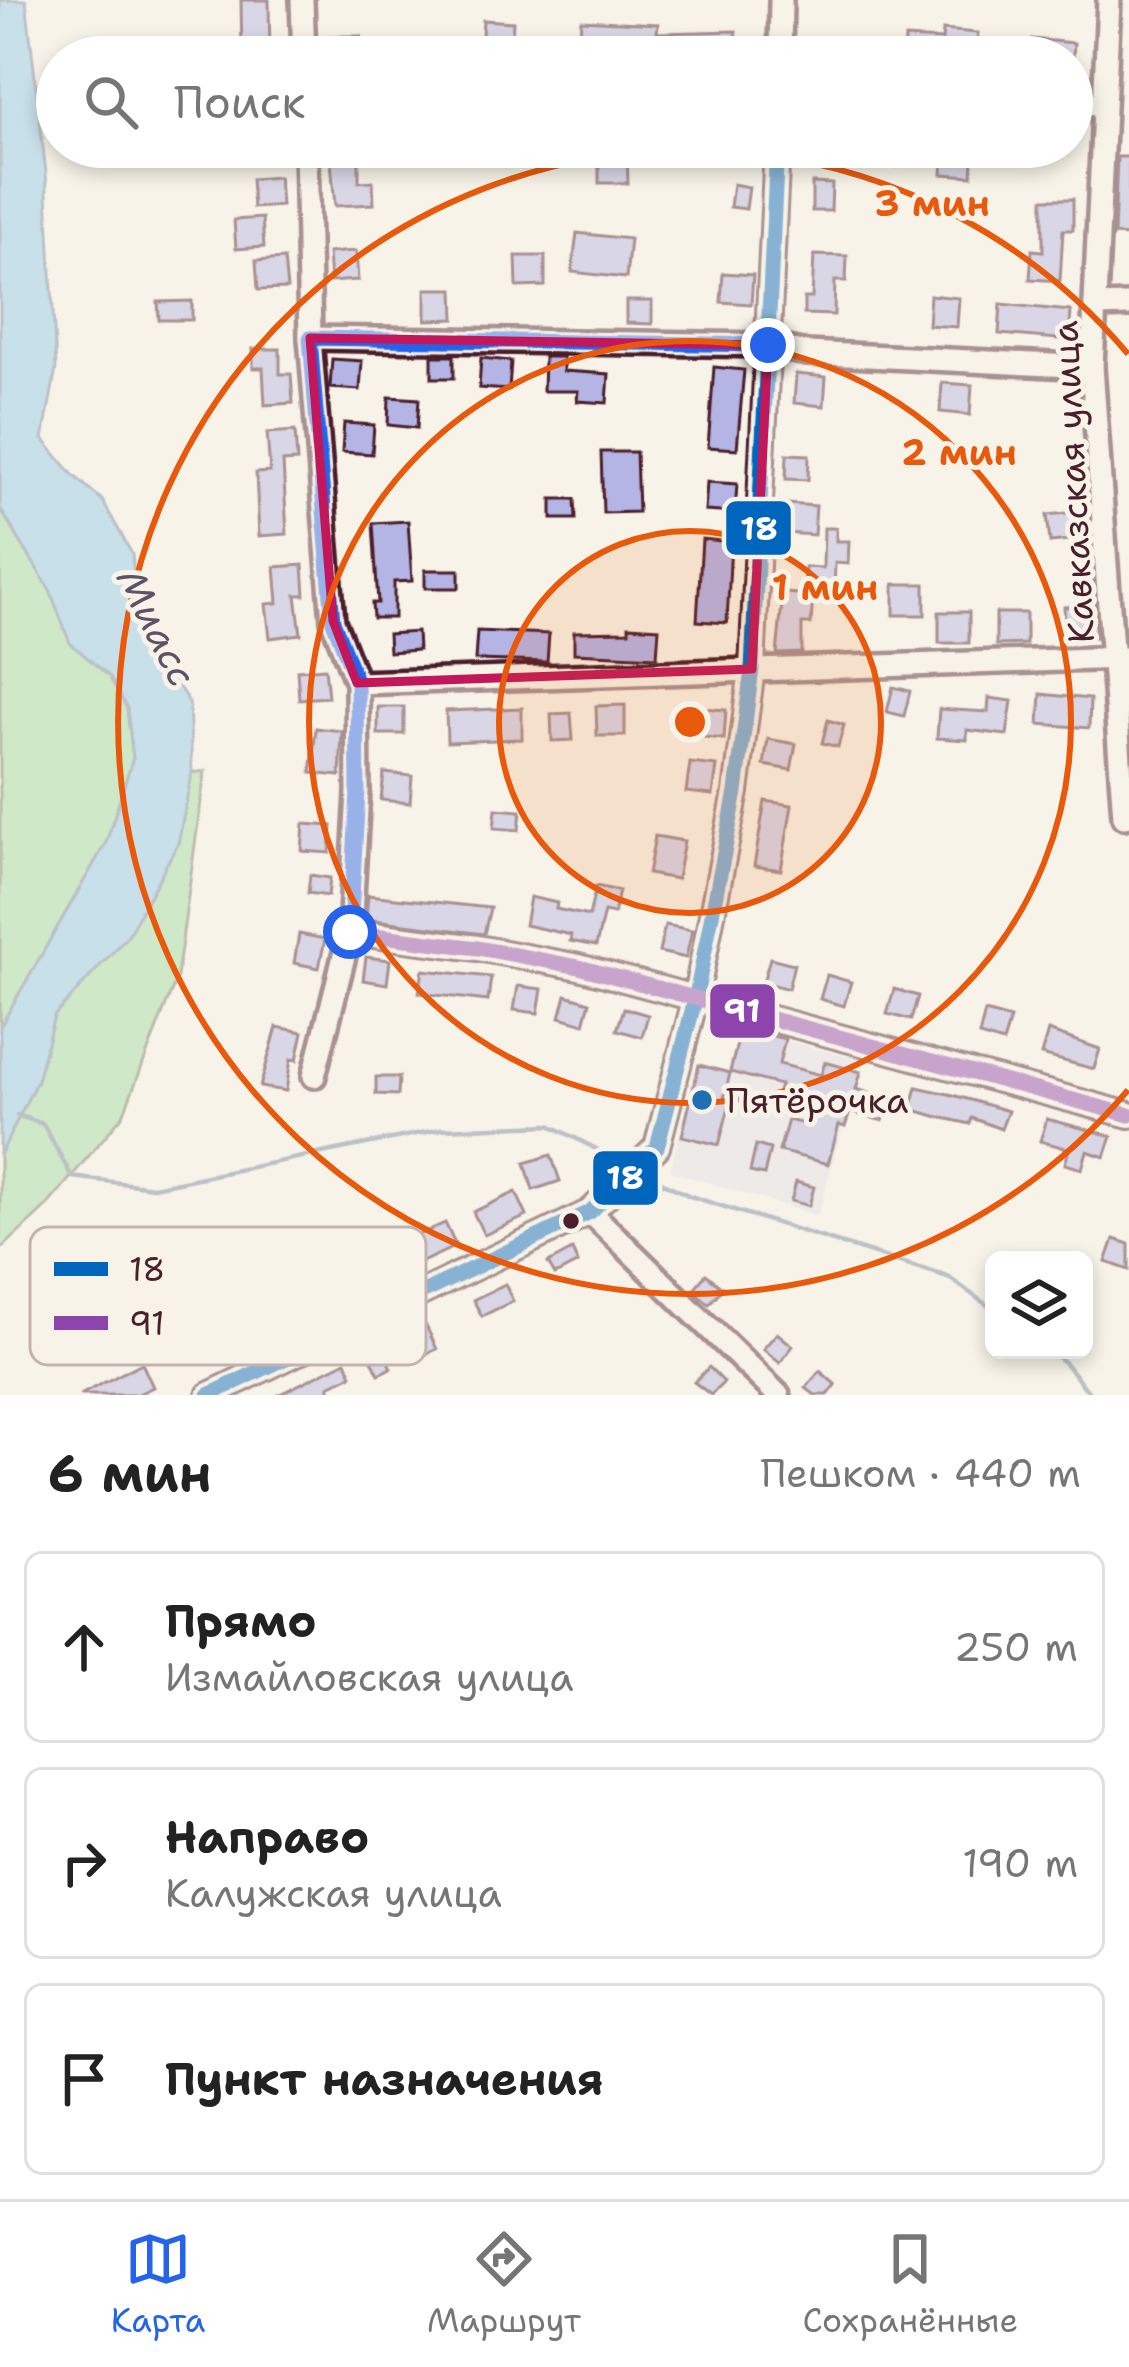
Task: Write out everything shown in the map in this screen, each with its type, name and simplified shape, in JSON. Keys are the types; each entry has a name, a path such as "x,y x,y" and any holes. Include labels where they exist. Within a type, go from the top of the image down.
{"street":[{"path":"302,0 303,36"},
{"path":"781,36 782,0"},
{"name":"Кавказская улица","path":"1109,0 1092,367 1122,658 1124,817"},
{"path":"1093,104 1101,104"},
{"path":"306,168 310,338 333,621 357,683 358,792 350,932 314,1076"},
{"path":"426,1291 590,1212 657,1147 696,996 736,792 752,669 776,168"},
{"path":"1096,306 1129,305"},
{"path":"310,338 768,345 806,353 1092,367"},
{"path":"357,683 1122,658"},
{"path":"350,932 490,950 696,996 1129,1114"},
{"path":"590,1212 778,1395"},
{"path":"209,1395 271,1365"}],"highlighted area":[{"path":"310,338 768,345 752,669 357,683 333,621"}],"shaded area":[{"path":"740,1029 861,1060 818,1216 670,1171 696,1066 727,1071"}],"green space":[{"path":"0,508 50,590 70,642 109,676 127,708 133,758 106,843 0,1027"},
{"path":"205,771 177,977 123,1115 46,1207 0,1250 0,1155 37,1080 54,1016 128,935 178,843 192,773"}],"water":[{"name":"Миасс","path":"0,0 26,0 36,86 36,168 45,168 46,173 56,369 43,439 102,500 132,554 145,631 189,703 192,773 178,843 128,935 54,1016 37,1080 0,1155 0,1027 106,843 133,758 127,708 109,676 70,643 50,590 0,508"}],"building":[{"path":"241,0 269,0 270,36 242,36"},
{"path":"483,20 513,22 512,36 482,36"},
{"path":"581,20 658,24 657,33 736,31 736,36 580,36"},
{"path":"943,30 978,33 978,36 942,36"},
{"path":"1117,157 1129,157 1129,236 1114,235"},
{"path":"332,168 359,168 359,182 373,181 374,204 335,206"},
{"path":"599,168 628,168 628,183 599,183"},
{"path":"942,168 973,168 972,176 942,174"},
{"path":"279,177 281,206 253,208 251,179"},
{"path":"812,183 832,184 831,211 812,211"},
{"path":"733,184 749,187 746,209 730,207"},
{"path":"1043,199 1073,199 1073,230 1063,230 1060,281 1030,279 1032,250 1043,251"},
{"path":"262,218 264,247 236,249 234,220"},
{"path":"577,233 630,239 626,278 572,272"},
{"path":"356,251 358,280 330,282 328,253"},
{"path":"814,255 847,256 846,281 835,281 834,315 804,314 804,298 812,298"},
{"path":"516,256 545,256 545,286 517,287"},
{"path":"284,259 287,289 258,290 256,261"},
{"path":"723,273 753,275 751,304 721,302"},
{"path":"426,289 454,289 455,319 426,320"},
{"path":"930,295 959,298 957,327 928,325"},
{"path":"192,301 192,320 159,320 158,302"},
{"path":"626,301 652,301 652,324 626,323"},
{"path":"1001,304 1071,311 1069,340 999,334"},
{"path":"253,349 280,349 280,374 291,374 293,403 265,405 263,368 253,368"},
{"path":"432,356 454,356 454,378 432,378"},
{"path":"544,357 563,357 563,371 609,374 607,403 577,401 578,391 543,391"},
{"path":"481,358 511,361 509,390 479,388"},
{"path":"332,359 362,361 360,390 330,388"},
{"path":"714,367 744,370 737,449 708,447"},
{"path":"796,374 826,377 824,406 794,403"},
{"path":"942,383 972,385 970,415 940,412"},
{"path":"389,397 419,399 417,428 388,425"},
{"path":"344,423 374,425 372,454 342,452"},
{"path":"295,431 297,461 283,462 287,534 259,536 256,473 270,472 267,433"},
{"path":"601,452 636,452 638,512 603,513"},
{"path":"787,454 809,455 808,480 786,479"},
{"path":"707,482 737,484 735,513 705,511"},
{"path":"552,499 575,499 576,519 552,519"},
{"path":"786,504 816,506 814,535 784,533"},
{"path":"1077,512 1080,539 1050,542 1047,515"},
{"path":"408,521 412,581 394,582 394,618 373,618 372,603 378,603 373,523"},
{"path":"824,528 836,528 836,541 849,541 848,564 835,563 834,591 804,589 805,567 823,568"},
{"path":"702,539 731,542 727,623 697,621"},
{"path":"303,565 305,595 296,595 301,634 270,638 266,604 278,603 275,567"},
{"path":"425,570 459,570 459,588 425,588"},
{"path":"894,584 925,584 925,615 894,615"},
{"path":"783,593 813,595 811,624 802,624 802,653 777,654"},
{"path":"1094,605 1096,637 1066,639 1064,607"},
{"path":"939,612 969,612 969,643 939,643"},
{"path":"996,613 1026,613 1026,644 996,645"},
{"path":"629,626 659,628 657,657 574,653 574,632 629,631"},
{"path":"477,631 549,634 547,662 475,660"},
{"path":"417,632 418,650 389,652 388,634"},
{"path":"325,668 328,697 299,699 297,670"},
{"path":"893,687 910,691 904,716 887,712"},
{"path":"1041,694 1090,699 1089,728 1039,724"},
{"path":"989,698 1012,701 1007,735 967,730 967,740 937,738 939,709 988,712"},
{"path":"625,705 625,736 597,736 596,706"},
{"path":"378,707 404,707 404,734 378,734"},
{"path":"696,707 726,710 724,739 694,736"},
{"path":"522,708 522,739 447,742 446,711"},
{"path":"571,713 573,740 552,741 551,714"},
{"path":"828,720 844,725 838,747 822,743"},
{"path":"316,728 342,731 340,776 311,773"},
{"path":"768,739 796,744 791,770 764,765"},
{"path":"690,763 717,766 713,795 686,792"},
{"path":"384,773 412,776 410,803 381,800"},
{"path":"765,801 792,805 781,870 754,866"},
{"path":"496,809 521,811 519,830 494,828"},
{"path":"304,824 332,826 330,853 302,851"},
{"path":"655,836 684,841 677,879 648,874"},
{"path":"310,875 330,878 328,896 308,893"},
{"path":"596,886 619,891 614,914 604,912 596,946 525,925 530,897 589,916"},
{"path":"368,895 490,908 484,934 366,919"},
{"path":"665,925 692,930 686,958 659,952"},
{"path":"299,934 325,939 319,968 294,963"},
{"path":"366,957 390,960 387,984 363,980"},
{"path":"770,958 794,964 788,989 763,982"},
{"path":"423,970 491,977 488,1001 419,993"},
{"path":"827,975 851,982 844,1006 820,999"},
{"path":"518,986 542,989 538,1013 514,1010"},
{"path":"894,989 918,996 911,1020 887,1014"},
{"path":"566,995 590,1002 584,1024 560,1017"},
{"path":"624,1008 648,1015 642,1037 617,1030"},
{"path":"985,1012 1010,1019 1003,1043 979,1036"},
{"path":"277,1027 303,1032 297,1060 291,1059 286,1091 260,1087"},
{"path":"741,1028 785,1039 779,1064 821,1075 825,1062 861,1072 856,1089 889,1099 883,1121 850,1112 845,1127 839,1125 828,1164 779,1151 788,1120 808,1125 814,1102 778,1092 780,1085 730,1072"},
{"path":"1048,1031 1100,1049 1094,1069 1041,1055"},
{"path":"699,1065 730,1073 724,1098 731,1099 719,1145 682,1136"},
{"path":"376,1077 399,1077 398,1095 376,1094"},
{"path":"917,1087 1008,1111 1001,1129 972,1118 970,1124 935,1116 911,1109"},
{"path":"1047,1119 1112,1136 1105,1157 1087,1151 1082,1169 1065,1164 1069,1149 1040,1141"},
{"path":"756,1145 770,1149 764,1175 750,1172"},
{"path":"551,1155 560,1181 533,1190 525,1163"},
{"path":"796,1182 814,1187 809,1206 791,1201"},
{"path":"516,1192 527,1216 484,1235 473,1212"},
{"path":"445,1223 456,1246 426,1260 426,1232"},
{"path":"1114,1239 1129,1244 1129,1270 1106,1262"},
{"path":"572,1250 578,1263 555,1275 548,1263"},
{"path":"706,1274 723,1288 709,1304 693,1290"},
{"path":"505,1284 513,1301 482,1316 473,1300"},
{"path":"426,1326 437,1349 426,1354"},
{"path":"777,1333 793,1346 780,1363 763,1349"},
{"path":"138,1365 143,1365 153,1387 136,1395 80,1395"},
{"path":"338,1365 348,1365 352,1375 329,1386 333,1395 278,1395"},
{"path":"374,1365 390,1365 391,1368 379,1374"},
{"path":"709,1367 724,1382 711,1395 694,1382"},
{"path":"820,1371 836,1385 828,1395 815,1395 806,1388"}],"waterway":[{"path":"17,1115 43,1124 72,1177 153,1187 441,1129 550,1125 629,1166"},
{"path":"639,1171 690,1196 948,1277 985,1304"},
{"path":"1060,1359 1091,1395"}],"transit line":[{"name":"18","path":"426,1291 590,1212 657,1147 696,996 736,792 752,669 776,168"},
{"name":"91","path":"350,932 579,967 1129,1115"},
{"name":"18","path":"209,1395 271,1365"}],"place":[{"name":"Пятёрочка","path":"702,1100"}],"route":[{"path":"350,932 358,792 357,683 333,621 310,338 768,345"}]}
